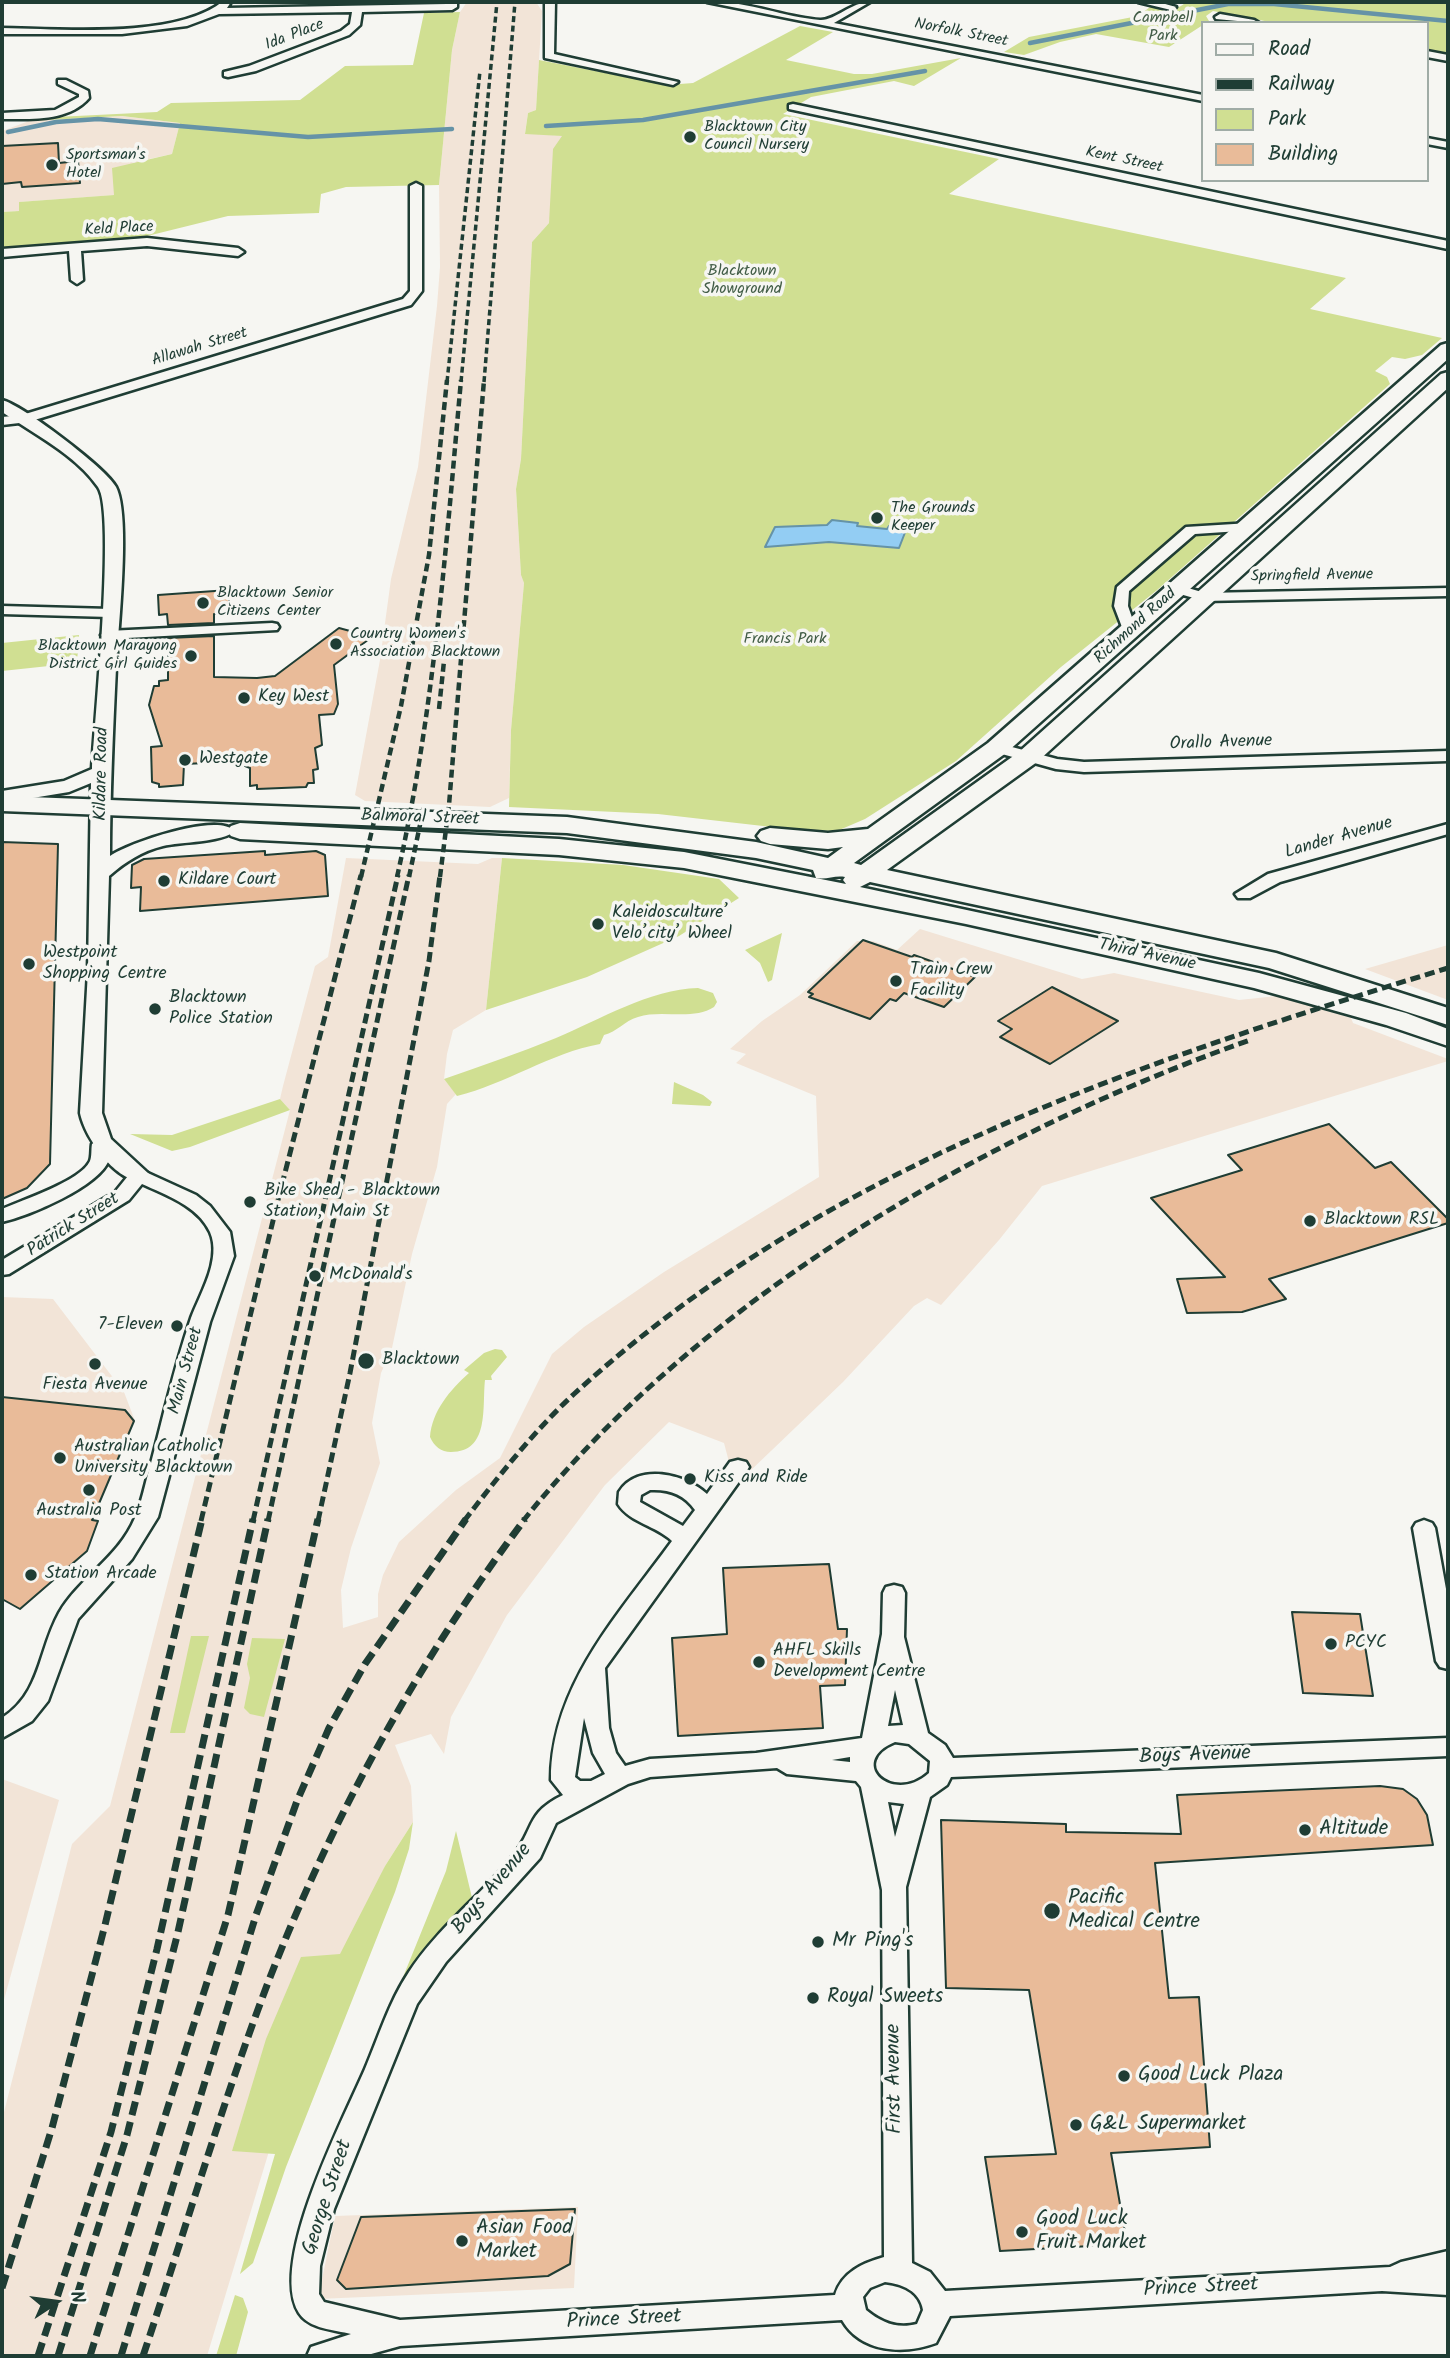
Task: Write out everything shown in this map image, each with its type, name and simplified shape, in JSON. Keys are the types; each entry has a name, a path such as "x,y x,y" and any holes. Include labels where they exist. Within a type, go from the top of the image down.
{"main road":[{"name":"Richmond Road","path":"838,878 875,836 997,748 1250,527 1448,349"},
{"name":"Richmond Road","path":"838,878 866,873 1028,757 1448,378"},
{"path":"938,887 922,875 917,868 918,860 964,803"},
{"name":"Balmoral Street","path":"2,804 225,831 559,847 640,854 807,883 838,878"},
{"name":"Balmoral Street","path":"2,822 101,816 567,825 757,850 838,878"},
{"path":"567,825 676,825 828,841 875,836"},
{"name":"Third Avenue","path":"866,873 1276,961 1448,1017"},
{"name":"Third Avenue","path":"838,878 1259,981 1384,1016 1448,1038"}],"street":[{"path":"550,2 549,56 673,82"},
{"name":"Norfolk Street","path":"712,2 1202,98"},
{"path":"825,24 865,2"},
{"path":"1143,2 1171,7"},
{"path":"2,32 164,28 197,22 223,6 357,9 452,4"},
{"name":"Ida Place","path":"228,74 252,69 345,33 355,25 357,9"},
{"path":"1220,17 1243,21"},
{"path":"1429,54 1448,58"},
{"path":"2,116 54,112 79,104 84,93 62,82"},
{"name":"Kent Street","path":"793,107 1448,245"},
{"path":"1429,141 1448,145"},
{"name":"Allawah Street","path":"2,421 23,419 407,302 416,291 416,186"},
{"name":"Keld Place","path":"2,253 147,242 238,252"},
{"path":"75,248 77,281"},
{"name":"Kildare Road","path":"2,405 85,462 108,488 112,504 114,530 102,772 98,971 91,1113 93,1129 101,1144"},
{"path":"1130,632 1121,606 1122,590 1191,530 1250,527"},
{"name":"Springfield Avenue","path":"1178,589 1204,597 1448,592"},
{"path":"2,610 110,613"},
{"path":"108,635 272,627"},
{"name":"Orallo Avenue","path":"997,748 1056,764 1084,767 1448,756"},
{"path":"2,797 69,786 102,772"},
{"name":"Lander Avenue","path":"1244,894 1274,878 1448,829"},
{"path":"99,875 112,860 141,845 162,839 225,831"},
{"path":"101,1144 139,1175"},
{"path":"2,1216 55,1192 86,1174 99,1159 101,1144"},
{"name":"Patrick Street","path":"2,1269 122,1196 139,1175"},
{"name":"Main Street","path":"2,1729 32,1706 47,1677 60,1636 76,1606 138,1538 147,1517 200,1322 224,1256 220,1233 203,1210 189,1199 139,1175"},
{"path":"594,1789 574,1790 567,1786 562,1773 574,1709 595,1664 738,1467"},
{"path":"684,1541 673,1529 634,1510 629,1504 629,1492 642,1483 671,1484 699,1498 706,1511"},
{"path":"1424,1528 1448,1661"},
{"path":"870,1743 894,1732 917,1735 936,1749 942,1768 939,1778 919,1793 895,1795 868,1779 860,1763 870,1743 893,1634 894,1593"},
{"path":"893,1634 917,1735"},
{"path":"595,1664 594,1712 598,1743 620,1777"},
{"name":"Boys Avenue","path":"425,1969 531,1852 546,1817 562,1804 620,1777 650,1768 757,1762 870,1743"},
{"name":"Boys Avenue","path":"942,1768 1448,1747"},
{"name":"Boys Avenue","path":"757,1762 868,1779"},
{"name":"First Avenue","path":"868,1779 894,1890 898,2269"},
{"name":"First Avenue","path":"894,1890 919,1793"},
{"name":"George Street","path":"400,2333 316,2313 309,2305 305,2291 306,2274 310,2250 328,2190 405,2002 425,1969"},
{"name":"Prince Street","path":"1382,2279 1448,2263"},
{"path":"898,2269 923,2281 936,2304 935,2318 925,2336 906,2347 890,2352 865,2339 856,2330 847,2307 857,2282 876,2271 898,2269"},
{"name":"Prince Street","path":"936,2304 1382,2279 1448,2283"},
{"name":"Prince Street","path":"400,2333 847,2307"},
{"path":"321,2356 400,2333"}],"shaded area":[{"path":"467,2 536,2 542,11 536,110 528,113 525,133 565,136 549,223 532,242 521,459 516,489 521,575 524,583 511,730 509,798 490,807 365,801 355,795 380,660 391,579 418,467 437,306 440,267 439,185 452,50 460,12"},
{"path":"122,116 180,123 172,154 145,160 115,195 20,202 19,211 2,212 2,131 29,121"},
{"path":"346,858 478,864 492,858 502,858 486,1010 453,1030 447,1054 444,1079 456,1094 447,1104 437,1167 412,1254 392,1348 381,1373 372,1423 380,1463 351,1548 341,1590 343,1628 378,1617 378,1594 383,1575 399,1542 456,1490 500,1458 552,1354 584,1327 664,1272 819,1177 816,1096 736,1063 746,1054 730,1049 762,1021 800,995 857,941 873,941 897,950 920,929 1082,979 1114,973 1239,1000 1277,996 1351,1018 1353,1023 1448,1061 1042,1186 999,1240 941,1305 927,1298 914,1306 843,1382 748,1473 729,1462 724,1443 669,1422 605,1485 507,1615 451,1717 444,1754 431,1734 395,1745 411,1786 413,1822 385,1866 273,2138 207,2356 2,2356 2,2120 72,1844 110,1806 290,1110 280,1099 315,966 328,957"},
{"path":"1448,945 1448,1000 1365,969"},
{"path":"2,1297 53,1299 124,1392 135,1421 82,1504 2,1495"},
{"path":"2,1779 59,1800 2,2007"},
{"name":"Asian Food Market","path":"578,2207 574,2288 318,2299 335,2216"}],"green space":[{"name":"Campbell Park","path":"1186,2 1448,2 1448,54 1429,50 1429,21 1265,21 1213,11 1206,16 1209,21 1202,21 1202,26 1169,47 1096,34 1060,42 1024,55 1004,52 1029,37 1138,16 1150,7 1165,9"},
{"path":"460,12 452,50 439,185 346,187 321,194 319,213 228,216 119,243 2,250 2,212 19,211 19,202 114,195 112,168 172,154 180,123 122,116 29,121 36,118 157,112 171,103 300,100 345,66 413,65 424,13"},
{"path":"800,26 833,32 786,60 854,74 872,74 961,58 914,86 894,81 811,97 783,114 999,159 949,194 1346,278 1310,309 1442,338 1422,355 1405,359 1392,357 1375,371 1387,377 1390,384 1156,591 1061,667 956,761 865,819 837,831 798,830 658,814 509,807 511,730 524,583 521,575 516,489 521,459 532,242 549,223 553,149 562,136 525,134 528,113 536,110 539,60 667,85 693,83"},
{"path":"79,635 77,663 2,671 2,643"},
{"path":"502,858 623,865 719,879 739,898 679,936 587,977 486,1010"},
{"path":"782,933 772,980 768,982 760,963 745,950"},
{"path":"698,988 713,993 717,1002 714,1007 696,1013 638,1017 604,1035 600,1044 563,1054 493,1084 457,1096 444,1079 556,1038 643,1000"},
{"path":"674,1082 703,1095 712,1102 710,1106 672,1104"},
{"path":"280,1099 290,1110 190,1147 172,1151 130,1134 172,1135"},
{"path":"495,1349 502,1350 507,1357 491,1376 492,1380 485,1380 482,1426 478,1436 472,1445 464,1450 441,1450 430,1437 438,1410 469,1373 464,1370 484,1353"},
{"path":"191,1636 209,1636 185,1733 170,1733"},
{"path":"252,1638 285,1639 264,1717 250,1714 244,1708 250,1678 247,1664"},
{"path":"413,1822 409,1849 395,1892 286,2167 253,2263 240,2274 275,2154 232,2151 266,2039 301,1957 340,1954 385,1866"},
{"path":"456,1831 474,1906 365,2071 446,1871"},
{"path":"235,2295 243,2298 248,2312 236,2356 216,2356"}],"water":[{"path":"832,520 858,523 857,526 887,529 889,526 891,529 906,530 899,548 829,542 765,547 775,527 827,525"}],"building":[{"name":"Sportsman's Hotel","path":"58,143 59,163 78,161 80,183 22,187 21,182 2,184 2,146"},
{"name":"Blacktown Senior Citizens Center","path":"229,590 229,609 219,609 219,614 214,614 214,623 168,625 167,614 159,615 158,595"},
{"path":"339,628 372,637 334,665 338,704 334,714 319,715 322,745 315,748 318,769 313,770 314,783 308,783 306,787 257,789 257,785 250,786 250,768 220,756 206,763 184,764 183,785 159,787 159,784 152,782 151,747 162,746 149,705 154,686 159,686 159,681 168,680 168,638 214,636 214,677 257,678 275,676"},
{"name":"Westpoint Shopping Centre","path":"2,842 58,844 50,1164 27,1188 2,1199"},
{"name":"Kildare Court","path":"265,851 265,855 316,851 325,855 328,896 140,911 141,887 131,888 132,865 144,859"},
{"name":"Train Crew Facility","path":"863,940 975,977 944,1007 904,993 896,1001 890,999 870,1019 809,997 813,994 808,992"},
{"name":"Train Crew Facility","path":"1052,987 1118,1021 1050,1064 1000,1037 1012,1029 998,1021"},
{"name":"Blacktown RSL","path":"1329,1124 1375,1168 1391,1162 1448,1219 1448,1223 1269,1279 1286,1299 1242,1312 1187,1313 1177,1279 1225,1277 1151,1198 1242,1170 1228,1155"},
{"path":"2,1397 125,1410 134,1421 92,1520 98,1521 87,1551 20,1609 2,1599"},
{"name":"AHFL Skills Development Centre","path":"829,1564 838,1629 847,1629 845,1685 820,1686 823,1728 678,1736 672,1638 727,1634 723,1568"},
{"name":"PCYC","path":"1292,1612 1360,1614 1373,1696 1303,1693"},
{"path":"1380,1786 1403,1789 1417,1799 1427,1815 1433,1845 1155,1863 1169,1998 1199,1997 1210,2147 1111,2153 1127,2244 1000,2251 985,2157 1056,2154 1029,1990 946,1988 941,1820 1066,1824 1066,1832 1181,1834 1177,1795"},
{"name":"Asian Food Market","path":"575,2209 570,2264 548,2276 346,2289 337,2280 361,2217"}],"waterway":[{"path":"1030,43 1228,4 1274,4 1448,21"},
{"path":"546,126 643,120 925,71"},
{"path":"8,132 56,122 98,119 308,137 452,129"}],"railway":[{"path":"461,382 497,2"},
{"path":"484,382 515,2"},
{"path":"447,382 480,71"},
{"path":"361,877 401,706 429,555 447,380"},
{"path":"397,877 430,691 461,380"},
{"path":"440,877 449,805 484,380"},
{"path":"439,709 444,661"},
{"path":"409,877 424,806"},
{"path":"201,1521 277,1204 361,875"},
{"path":"253,1521 398,875"},
{"path":"268,1521 409,875"},
{"path":"318,1521 350,1373 429,961 440,875"},
{"path":"464,1521 544,1424 574,1394 670,1314 771,1245 876,1185 986,1132 1098,1086 1213,1044 1448,968"},
{"path":"523,1521 594,1440 674,1365 761,1296 854,1232 950,1175 1049,1123 1150,1079 1250,1040"},
{"path":"2,2288 52,2128 105,1925 202,1519"},
{"path":"38,2356 111,2132 157,1949 253,1519"},
{"path":"58,2356 127,2135 178,1932 268,1519"},
{"path":"90,2356 228,1915 318,1519"},
{"path":"121,2356 256,1915 297,1801 329,1728 365,1664 466,1519"},
{"path":"143,2356 252,2026 321,1858 414,1683 449,1627 525,1519"}],"place":[{"name":"Blacktown City Council Nursery","path":"690,137"},
{"name":"Sportsman's Hotel","path":"52,165"},
{"name":"The Grounds Keeper","path":"877,518"},
{"name":"Blacktown Senior Citizens Center","path":"203,603"},
{"name":"Country Women's Association Blacktown","path":"336,644"},
{"name":"Blacktown Marayong District Girl Guides","path":"191,656"},
{"name":"Key West","path":"244,698"},
{"name":"Westgate","path":"185,760"},
{"name":"Kildare Court","path":"164,881"},
{"name":"Kaleidosculture’ Velo’city’ Wheel","path":"598,924"},
{"name":"Westpoint Shopping Centre","path":"29,964"},
{"name":"Train Crew Facility","path":"896,981"},
{"name":"Blacktown Police Station","path":"155,1009"},
{"name":"Bike Shed - Blacktown Station, Main St","path":"250,1202"},
{"name":"Blacktown RSL","path":"1310,1221"},
{"name":"McDonald's","path":"315,1276"},
{"name":"7-Eleven","path":"177,1326"},
{"name":"Blacktown","path":"366,1361"},
{"name":"Fiesta Avenue","path":"95,1364"},
{"name":"Australian Catholic University Blacktown","path":"60,1458"},
{"name":"Kiss and Ride","path":"690,1479"},
{"name":"Australia Post","path":"89,1490"},
{"name":"Station Arcade","path":"31,1575"},
{"name":"PCYC","path":"1331,1644"},
{"name":"AHFL Skills Development Centre","path":"759,1662"},
{"name":"Altitude","path":"1305,1830"},
{"name":"Pacific Medical Centre","path":"1052,1911"},
{"name":"Mr Ping's","path":"818,1942"},
{"name":"Royal Sweets","path":"813,1998"},
{"name":"Good Luck Plaza","path":"1124,2076"},
{"name":"G&L Supermarket","path":"1076,2125"},
{"name":"Good Luck Fruit Market","path":"1022,2232"},
{"name":"Asian Food Market","path":"462,2241"}],"park label":[{"name":"Blacktown Showground","path":"742,281"},
{"name":"Francis Park","path":"785,640"}]}
